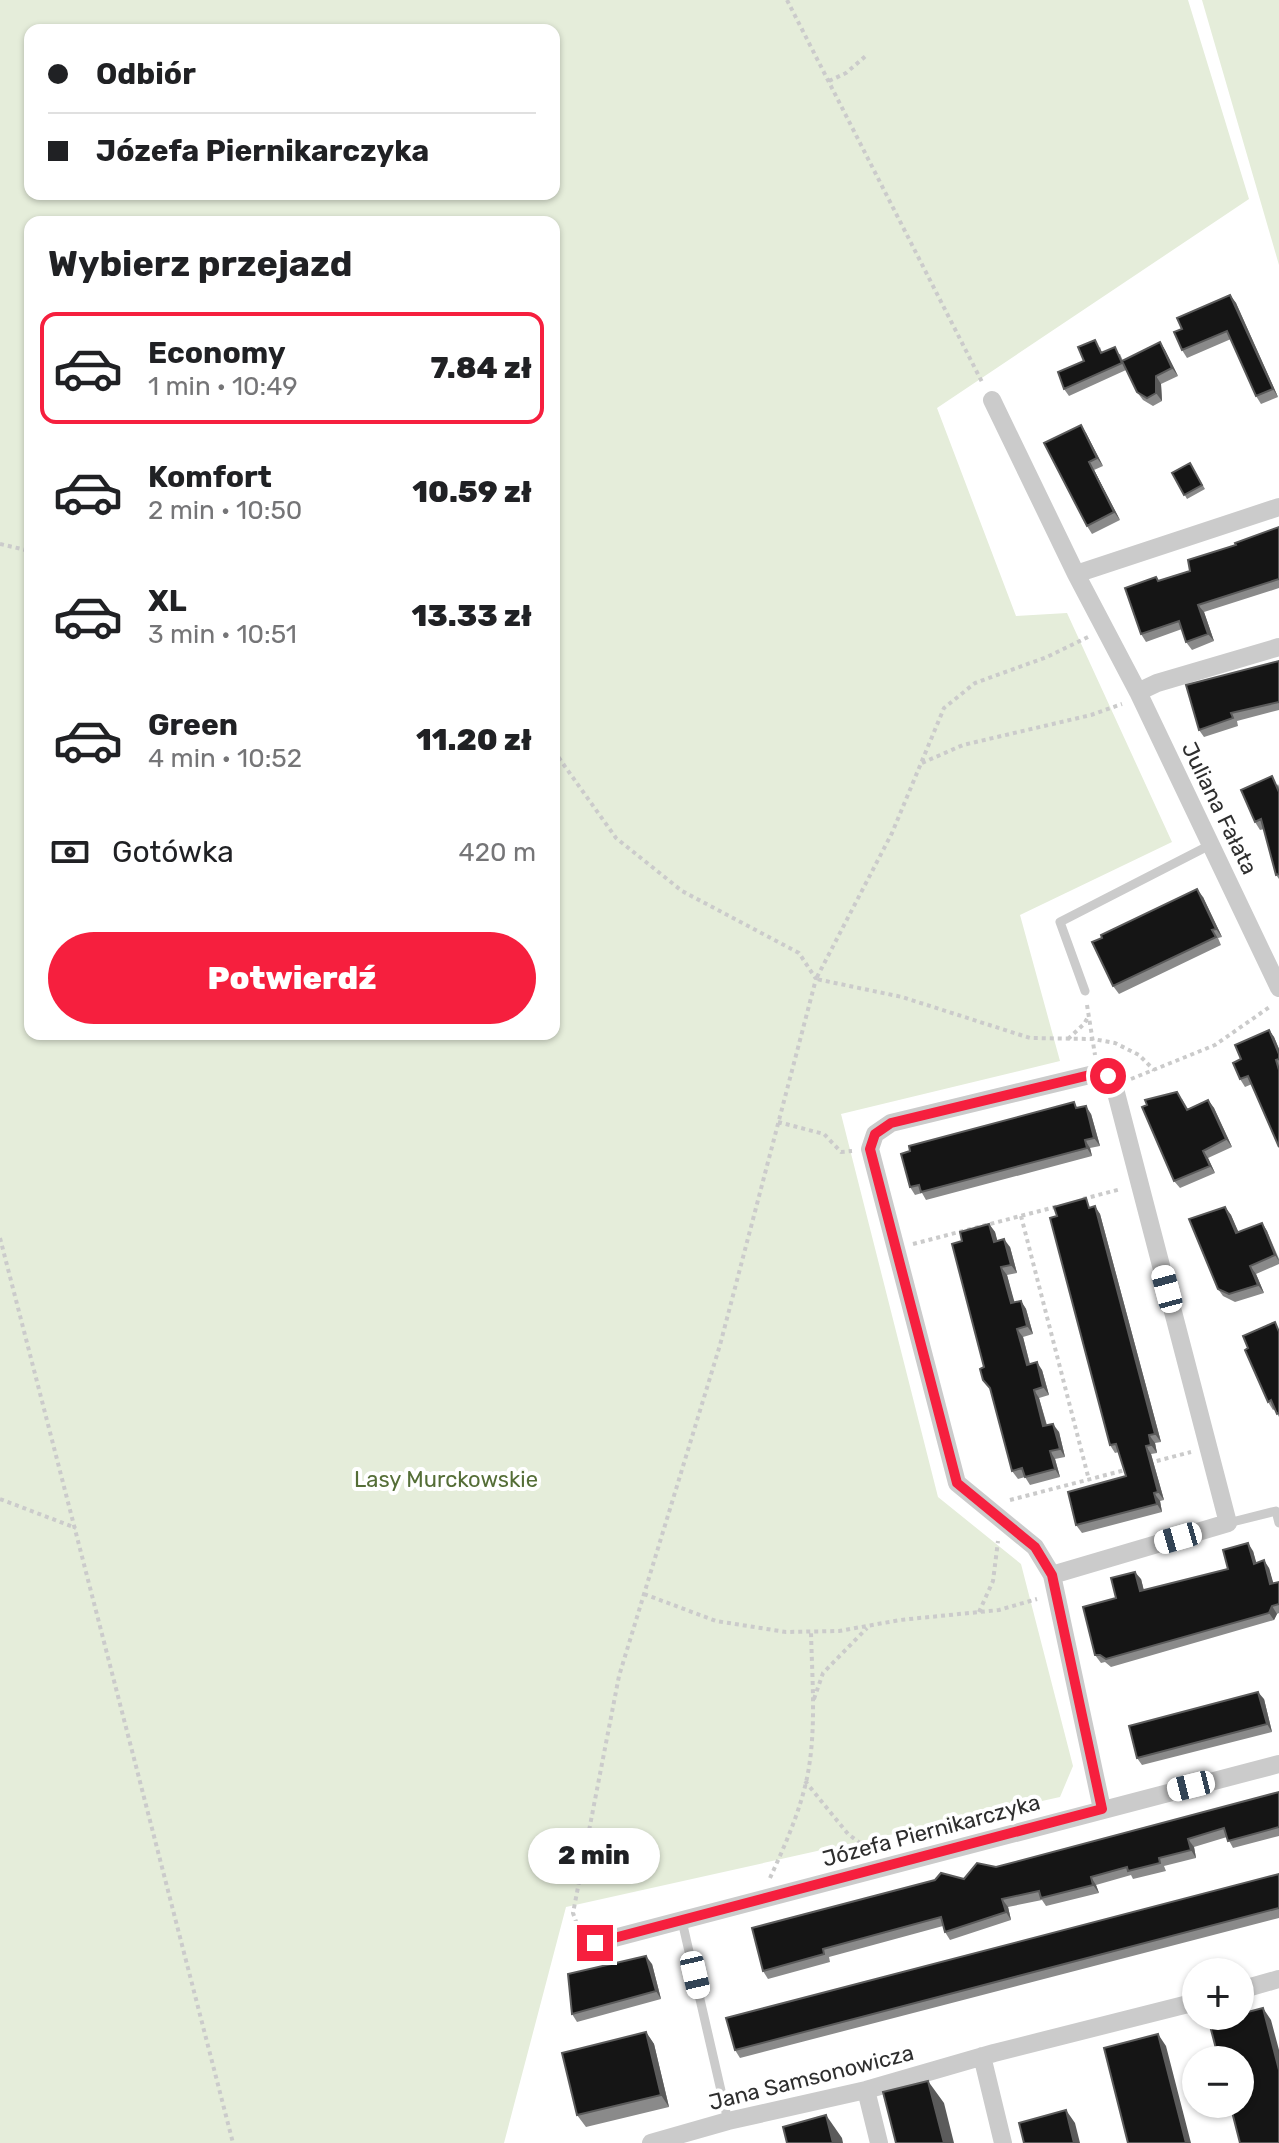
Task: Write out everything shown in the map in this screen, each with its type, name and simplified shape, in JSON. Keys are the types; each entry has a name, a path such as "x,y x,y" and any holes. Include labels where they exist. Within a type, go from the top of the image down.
{"street":[{"name":"Juliana Fałata","path":"992,400 1076,574 1140,695 1279,988"},
{"path":"1076,574 1279,507"},
{"path":"1140,695 1157,683 1279,647"},
{"path":"1054,1584 1228,1523 1114,1085 1108,1076 1098,1073 891,1123 875,1134 870,1149 957,1483 1035,1547 1054,1584 1102,1809"},
{"name":"Józefa Piernikarczyka","path":"595,1943 1279,1764"},
{"path":"1254,1986 1279,1979"},
{"name":"Jana Samsonowicza","path":"651,2143 728,2121 866,2090 982,2056 1182,2006"},
{"path":"982,2056 1003,2143"},
{"path":"866,2090 879,2143"}],"lane":[{"path":"1085,991 1060,922 1212,844"},
{"path":"1228,1523 1276,1511 1279,1523"},
{"path":"682,1921 728,2121"}],"path":[{"path":"787,0 992,400"},
{"path":"829,81 846,73 868,54"},
{"path":"0,544 24,550"},
{"path":"573,1913 619,1676 720,1345 816,979 892,833 944,708 975,683 1047,657 1105,629"},
{"path":"922,763 963,745 1091,715 1140,695"},
{"path":"560,759 616,838 682,891 799,953 816,979 902,997 1030,1038 1093,1039 1115,1043 1139,1055 1154,1070"},
{"path":"1085,991 1098,1073"},
{"path":"1114,1085 1215,1045 1262,1015 1279,999"},
{"path":"1068,1039 1089,1015"},
{"path":"778,1122 824,1134 841,1152 870,1149"},
{"path":"1075,1201 1130,1187"},
{"path":"911,1245 1062,1205"},
{"path":"1021,1216 1089,1480"},
{"path":"0,1238 233,2143"},
{"path":"1147,1464 1191,1452 1195,1466"},
{"path":"979,1612 993,1581 994,1512 1133,1468"},
{"path":"0,1499 76,1528"},
{"path":"644,1594 716,1621 786,1632 811,1632 999,1610 1054,1584"},
{"path":"813,1701 823,1673 869,1626"},
{"path":"758,1901 794,1821 809,1768 813,1701 811,1632"},
{"path":"805,1781 848,1834 888,1866"}],"green space":[{"name":"Lasy Murckowskie","path":"0,0 1188,0 1249,199 937,408 1016,616 1067,613 1172,842 1020,915 1060,1061 841,1114 938,1497 1021,1564 1073,1766 1060,1797 566,1907 504,2143 0,2143"},
{"path":"1202,0 1279,0 1279,265"}],"building":[{"path":"1230,295 1273,389 1256,396 1227,331 1182,350 1174,332 1182,329 1177,318"},
{"path":"1095,340 1101,353 1115,347 1122,363 1064,389 1058,372 1084,361 1078,347"},
{"path":"1160,342 1172,368 1156,376 1156,393 1147,398 1137,392 1122,361"},
{"path":"1081,425 1097,458 1089,462 1114,512 1087,526 1044,443"},
{"path":"1190,463 1202,485 1184,495 1172,473"},
{"path":"1279,527 1279,579 1198,605 1208,634 1186,642 1179,621 1141,634 1125,588 1156,577 1158,581 1190,571 1188,560"},
{"path":"1279,661 1279,702 1231,713 1233,718 1199,730 1186,685"},
{"path":"1272,776 1279,792 1279,874 1276,875 1261,819 1255,822 1241,790"},
{"path":"1197,889 1216,929 1212,930 1216,937 1113,986 1092,942"},
{"path":"1269,1030 1279,1054 1276,1060 1279,1070 1279,1147 1248,1076 1240,1079 1233,1063 1241,1059 1235,1045"},
{"path":"1177,1092 1187,1110 1208,1100 1226,1139 1203,1151 1210,1166 1174,1181 1142,1107 1147,1105 1145,1100"},
{"path":"1074,1102 1076,1108 1086,1106 1094,1138 1085,1140 1087,1148 921,1192 919,1185 910,1187 901,1154 910,1151 909,1146"},
{"path":"1086,1198 1089,1208 1095,1206 1155,1434 1149,1435 1151,1445 1146,1446 1158,1492 1154,1493 1157,1504 1076,1525 1068,1492 1126,1476 1116,1444 1110,1445 1050,1218 1057,1216 1054,1207"},
{"path":"1225,1207 1236,1233 1262,1223 1275,1255 1250,1266 1258,1285 1229,1294 1218,1289 1189,1219"},
{"path":"989,1224 994,1242 1004,1239 1011,1265 1001,1267 1011,1303 1021,1301 1027,1326 1017,1329 1027,1365 1037,1362 1043,1387 1034,1390 1043,1426 1053,1424 1060,1449 1050,1451 1055,1469 1025,1477 1022,1468 1012,1471 990,1388 983,1380 980,1369 984,1367 952,1244 962,1241 960,1232"},
{"path":"1275,1322 1279,1332 1277,1414 1271,1400 1268,1402 1245,1350 1248,1348 1243,1336"},
{"path":"1248,1543 1254,1564 1264,1560 1270,1584 1279,1582 1279,1604 1272,1606 1269,1613 1106,1659 1095,1655 1083,1607 1116,1598 1111,1578 1135,1572 1140,1591 1228,1569 1223,1550"},
{"path":"1258,1692 1267,1724 1137,1758 1129,1726"},
{"path":"1279,1792 1279,1827 1228,1841 1224,1828 1188,1839 1191,1850 1159,1858 1160,1863 1128,1871 1127,1867 1091,1877 1093,1885 1041,1898 1039,1891 1002,1899 1006,1912 945,1932 941,1917 823,1949 824,1954 763,1971 752,1928 935,1880 941,1873 964,1879 977,1863 996,1867"},
{"path":"1279,1874 1279,1908 735,2050 726,2018"},
{"path":"646,1956 656,1991 572,2014 568,1974"},
{"path":"1263,2008 1279,2070 1279,2143 1240,2143 1234,2118 1254,2118 1254,2046 1215,2046 1211,2030 1254,2030 1254,2010"},
{"path":"646,2032 661,2095 577,2115 562,2053"},
{"path":"1158,2034 1186,2143 1128,2143 1104,2048"},
{"path":"928,2081 944,2143 896,2143 883,2092"},
{"path":"1066,2110 1074,2143 1024,2143 1019,2123"},
{"path":"826,2115 833,2143 787,2143 783,2127"}],"route":[{"path":"595,1943 1102,1809 1052,1575 1035,1547 957,1483 870,1149 875,1134 891,1123 1098,1073 1108,1076"}]}
